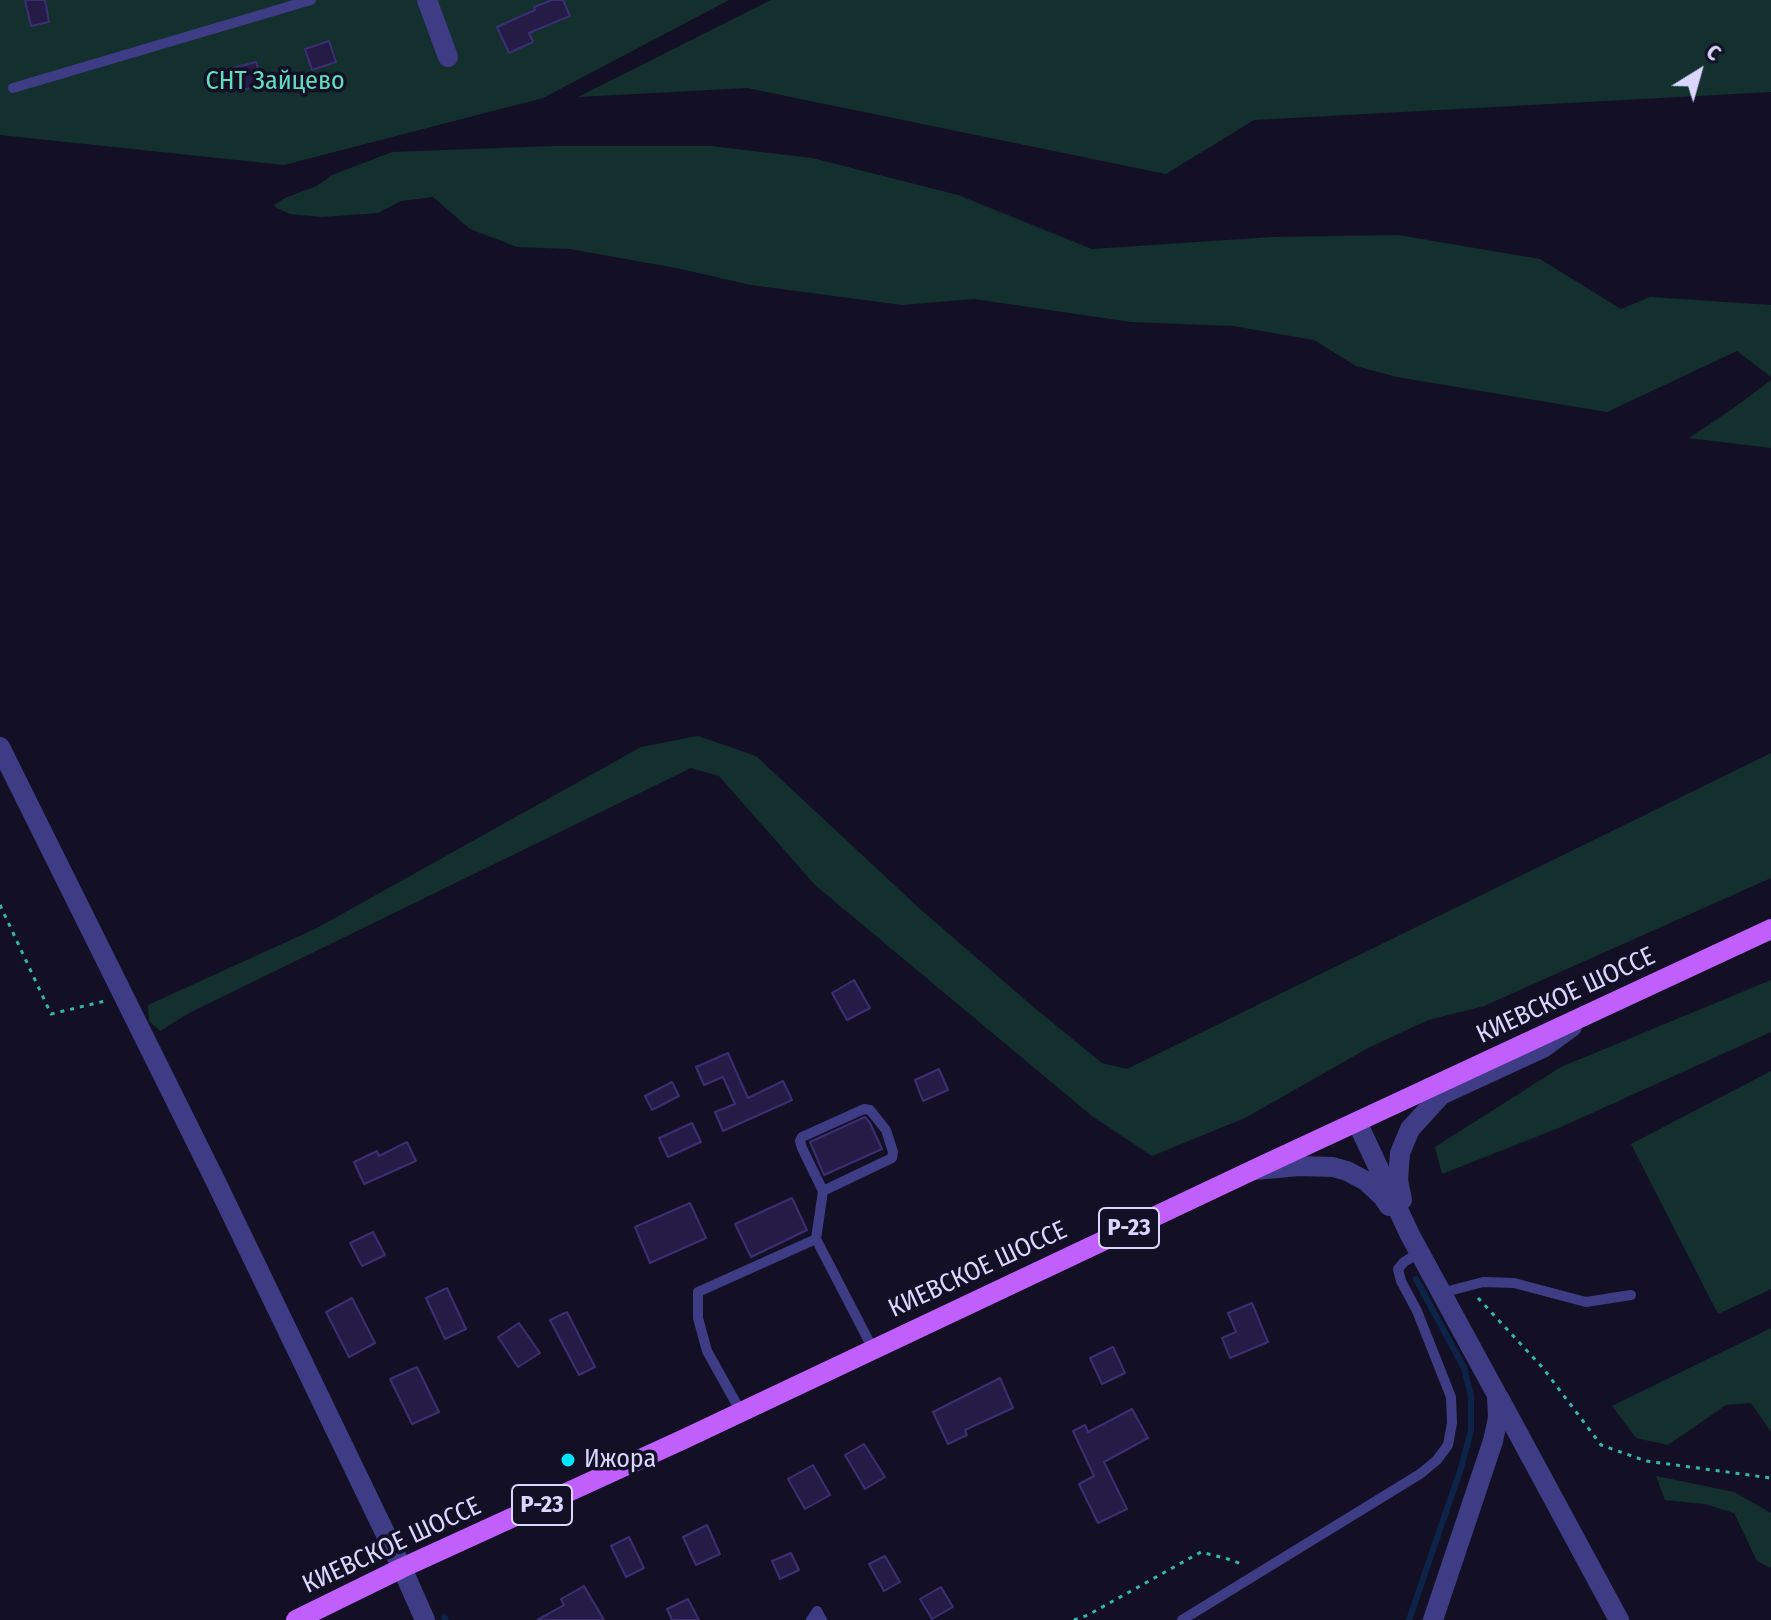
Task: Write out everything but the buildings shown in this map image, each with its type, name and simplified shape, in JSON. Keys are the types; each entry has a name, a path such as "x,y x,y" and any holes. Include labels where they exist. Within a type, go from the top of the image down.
{"main road":[{"name":"КИЕВСКОЕ ШОССЕ","path":"296,1620 1771,929"}],"street":[{"path":"427,0 448,57"},
{"path":"0,747 223,1196 425,1620"},
{"path":"1415,1244 1398,1180 1400,1153 1410,1129 1441,1095 1543,1048 1597,1010"},
{"path":"1357,1122 1415,1244 1619,1620"},
{"path":"1253,1170 1299,1166 1333,1167 1347,1171 1366,1181 1383,1197 1415,1244"},
{"path":"1433,1620 1493,1441 1498,1418 1497,1395"}],"lane":[{"path":"13,88 311,0"},
{"path":"823,1191 892,1158 886,1130 870,1110 864,1109 802,1137 800,1141 823,1191 816,1239 873,1349"},
{"path":"741,1412 707,1351 698,1318 698,1292 816,1239"},
{"path":"1182,1620 1420,1474 1437,1460 1448,1445 1452,1423 1451,1397 1398,1269 1415,1244"},
{"path":"1441,1293 1483,1282 1514,1283 1586,1302 1631,1295"},
{"path":"811,1620 817,1611 822,1620"}],"path":[{"path":"0,905 51,1014 124,997"},
{"path":"1468,1286 1543,1368 1601,1445 1646,1461 1771,1478"},
{"path":"1074,1620 1201,1552 1232,1560 1258,1573"}],"green space":[{"name":"СНТ Зайцево","path":"0,0 729,0 543,98 284,165 0,135"},
{"path":"771,0 1771,0 1771,92 1254,120 1166,174 747,88 578,97"},
{"path":"553,146 711,146 812,158 958,195 1092,249 1272,237 1398,235 1540,259 1621,309 1650,297 1771,305 1771,377 1737,351 1607,412 1397,377 1356,366 1314,340 1233,326 1131,322 974,299 902,305 751,285 570,249 517,247 470,229 433,197 401,201 378,213 322,217 290,214 274,205 317,186 332,175 392,152"},
{"path":"1771,380 1771,448 1689,438 1735,407"},
{"path":"698,736 756,756 920,909 1037,1010 1102,1063 1127,1069 1771,753 1771,878 1484,1006 1428,1020 1368,1048 1245,1118 1152,1156 1092,1116 815,885 719,776 691,768 189,1013 160,1031 149,1021 148,1005 317,928 641,747"},
{"path":"1771,980 1771,1032 1561,1127 1442,1174 1435,1147 1561,1067"},
{"path":"1771,1071 1771,1289 1718,1314 1631,1144"},
{"path":"1771,1328 1771,1432 1751,1403 1726,1405 1668,1445 1636,1438 1612,1406"},
{"path":"1656,1476 1734,1492 1771,1513 1771,1568 1757,1561 1734,1513 1705,1504 1665,1500"}],"waterway":[{"path":"1409,1620 1471,1431 1471,1396 1464,1368 1416,1279"}],"place":[{"name":"Ижора","path":"568,1460"}]}
